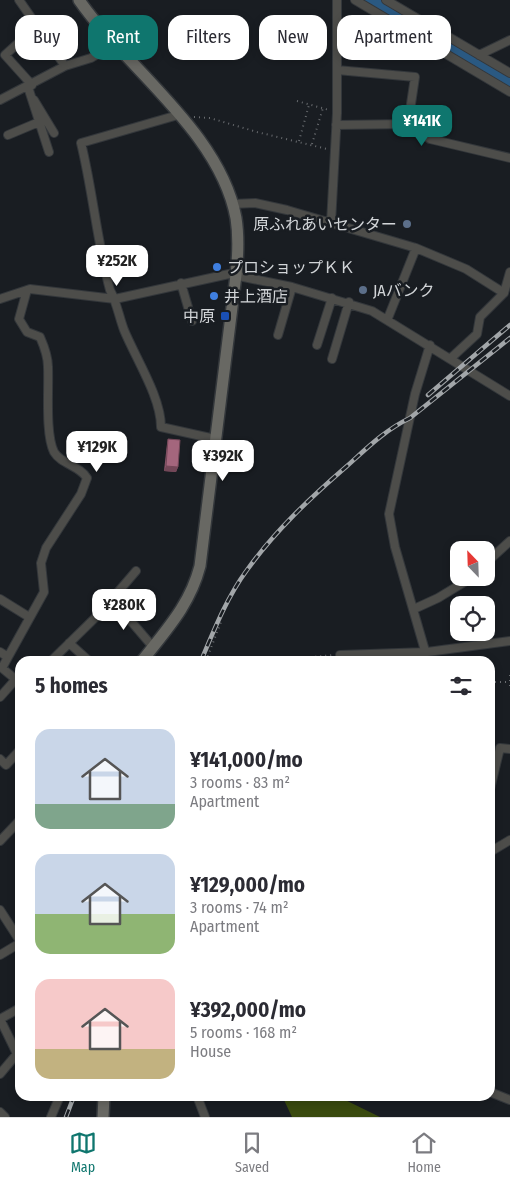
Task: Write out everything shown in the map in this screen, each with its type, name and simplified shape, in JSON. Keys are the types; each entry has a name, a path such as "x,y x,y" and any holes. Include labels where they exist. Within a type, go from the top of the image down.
{"street":[{"path":"19,0 29,15"},
{"path":"79,0 92,15"},
{"path":"331,223 337,113 338,0"},
{"path":"355,0 382,15"},
{"path":"386,0 465,49 510,73"},
{"path":"391,15 395,7"},
{"path":"479,55 510,40"},
{"path":"15,46 5,55 30,89 54,133"},
{"path":"460,61 465,49"},
{"path":"451,56 510,92"},
{"path":"0,100 30,89 65,66 88,59"},
{"path":"61,60 65,66"},
{"path":"131,60 180,117 220,172 232,204 238,244 236,275 204,542 196,581 182,611 146,656"},
{"path":"336,70 415,77 408,124"},
{"path":"30,89 49,152"},
{"path":"180,117 81,143 106,277 115,299 123,328 160,411 161,427 215,439"},
{"path":"8,135 39,122"},
{"path":"336,125 408,124 430,139 510,158"},
{"path":"232,204 255,203 416,248 466,268 504,293"},
{"path":"388,318 416,248"},
{"path":"451,358 477,334 480,317 504,293 510,272"},
{"path":"0,299 27,290 115,299 181,283 229,274 236,275 349,302 388,318 510,396"},
{"path":"181,283 192,321"},
{"path":"278,335 292,287"},
{"path":"15,679 1,669 44,592 41,563 46,548 81,494 87,478 83,471 58,456 52,443 46,351 40,337 27,332 19,319 27,290"},
{"path":"317,345 332,298"},
{"path":"332,358 349,302"},
{"path":"427,656 395,547 389,514 415,394 430,345"},
{"path":"495,555 510,541"},
{"path":"56,656 112,599 136,571"},
{"path":"414,609 458,586"},
{"path":"0,599 29,617"},
{"path":"112,599 153,647"},
{"path":"340,655 426,652 510,641"},
{"path":"69,643 83,656"},
{"path":"0,652 8,657"},
{"path":"0,697 15,684"},
{"path":"495,768 500,748 510,749"},
{"path":"0,759 6,765 15,755"},
{"path":"0,841 15,825"},
{"path":"495,849 510,840"},
{"path":"0,910 15,934"},
{"path":"0,955 15,945"},
{"path":"15,1011 0,1019 15,1052"},
{"path":"0,1074 15,1061"},
{"path":"495,1094 510,1100"},
{"path":"52,1117 58,1101"},
{"path":"103,1117 104,1101"},
{"path":"199,1101 205,1117"},
{"path":"0,1112 5,1117"}],"path":[{"path":"297,101 337,113"},
{"path":"299,141 309,104"},
{"path":"312,144 323,108"},
{"path":"180,117 210,118 334,151"},
{"path":"208,656 221,622"},
{"path":"326,656 340,655"},
{"path":"510,675 510,687"},
{"path":"495,682 510,682"}],"green space":[{"path":"284,1101 347,1101 380,1117 292,1117"}],"building":[{"path":"168,439 180,440 178,467 166,466"}],"waterway":[{"path":"369,0 510,85"}],"railway":[{"path":"428,395 510,325"},
{"path":"203,656 221,614 240,580 269,542 294,515 377,440 392,428 410,418 510,338"},
{"path":"66,1117 72,1101"}],"place":[{"name":"原ふれあいセンター","path":"407,224"},
{"name":"プロショップＫＫ","path":"217,267"},
{"name":"JAバンク","path":"363,290"},
{"name":"井上酒店","path":"214,296"},
{"name":"中原","path":"225,316"}]}
